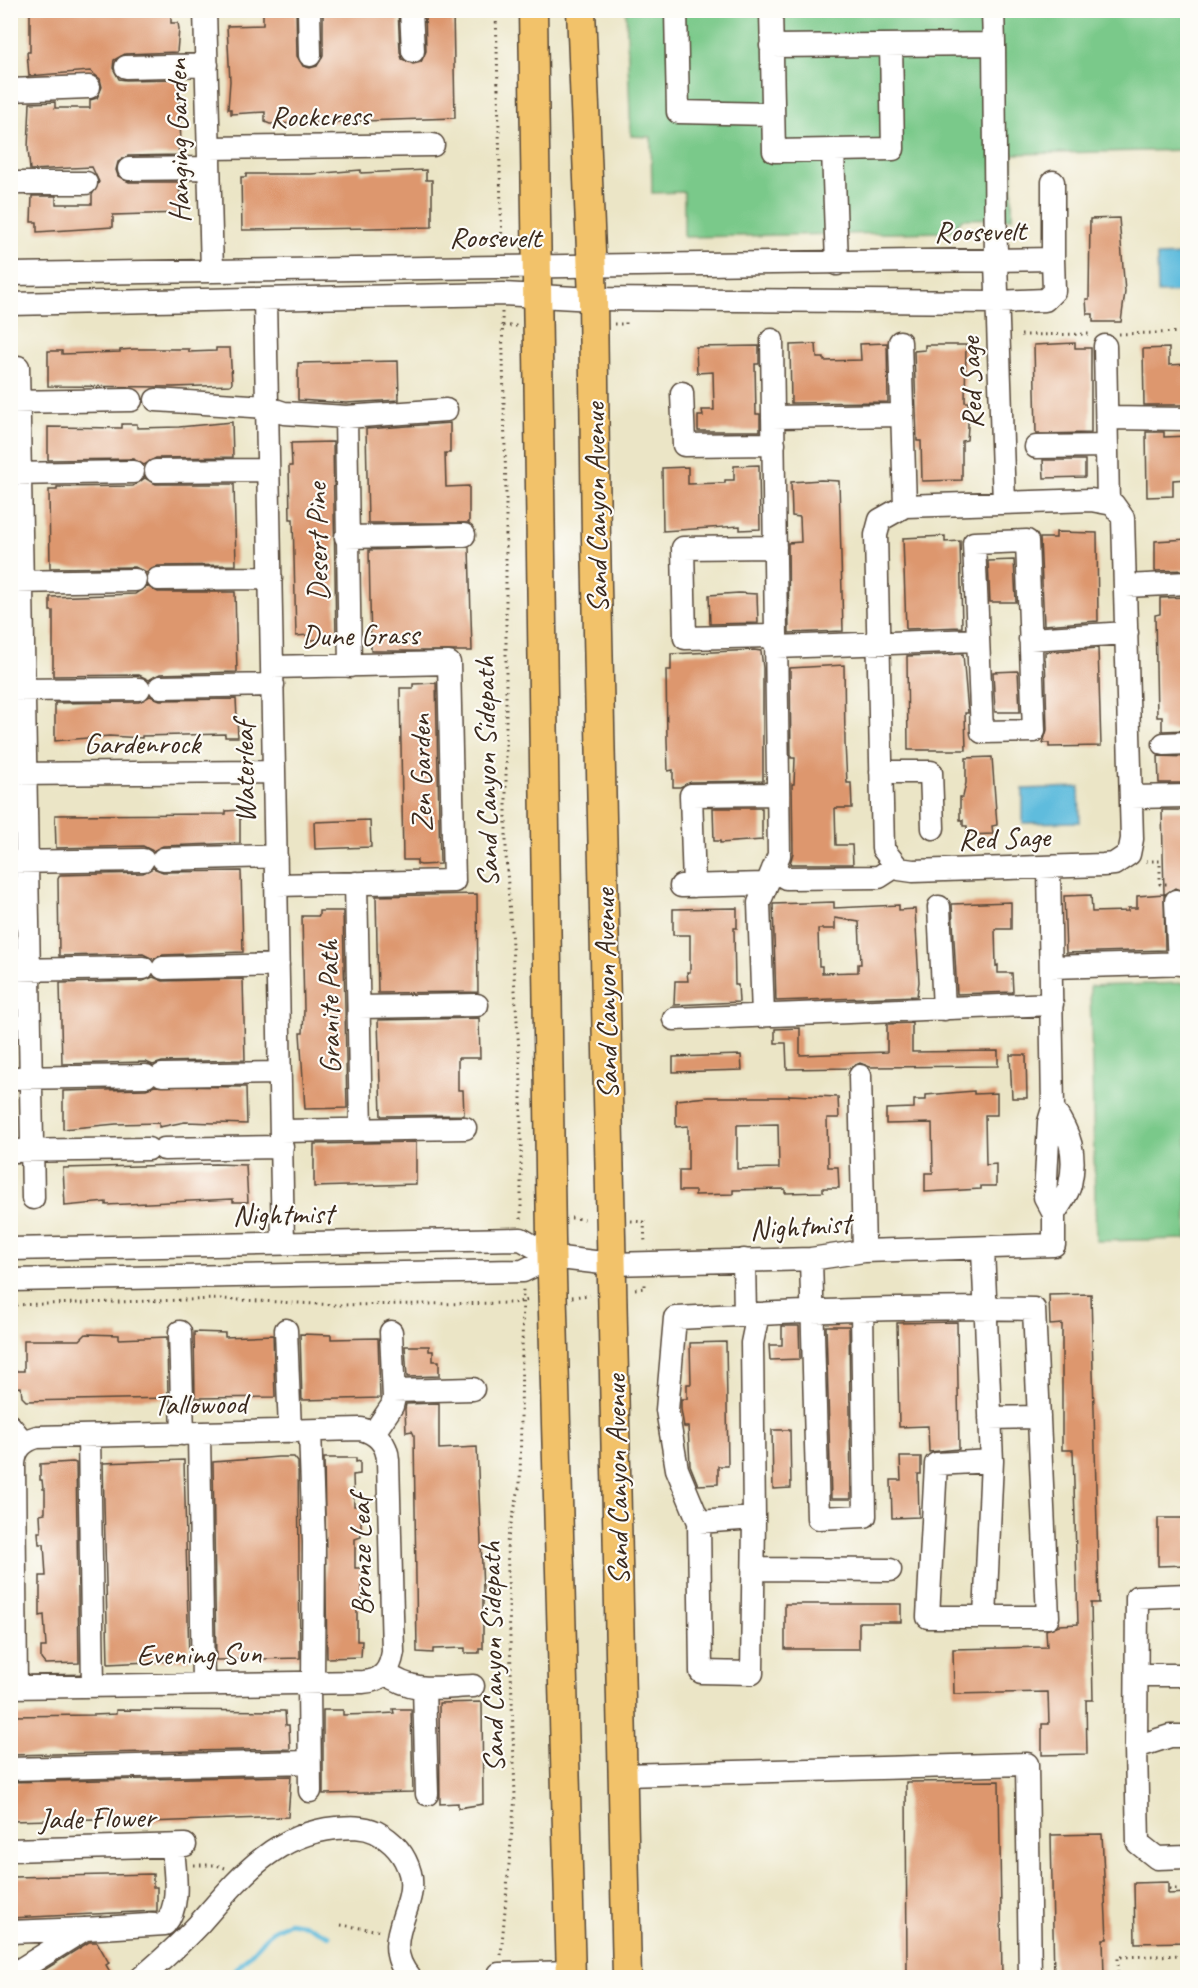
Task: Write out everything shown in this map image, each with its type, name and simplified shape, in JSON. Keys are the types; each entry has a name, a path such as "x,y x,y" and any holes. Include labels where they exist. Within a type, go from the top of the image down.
{"main road":[{"name":"Sand Canyon Avenue","path":"532,10 552,1257 571,1975"},
{"name":"Sand Canyon Avenue","path":"582,10 593,299 596,552 627,1977"}],"street":[{"name":"Hanging Garden","path":"205,10 212,271"},
{"path":"309,10 310,55"},
{"path":"411,10 413,51"},
{"path":"676,10 678,112 773,114"},
{"path":"771,10 774,151 893,149 891,45"},
{"name":"Red Sage","path":"993,10 996,262 1004,503"},
{"path":"771,46 994,44"},
{"path":"126,67 207,66"},
{"path":"10,90 89,87"},
{"name":"Rockcress","path":"129,168 209,158 433,145"},
{"path":"833,150 837,264"},
{"path":"1053,182 1053,259"},
{"path":"10,183 86,183"},
{"name":"Roosevelt","path":"10,274 996,262 1053,259 1054,291 1045,300 999,302 593,299 537,295 10,304"},
{"name":"Waterleaf","path":"265,299 284,1244"},
{"path":"764,1016 759,903 779,855 772,340"},
{"path":"900,342 905,506"},
{"path":"778,794 692,795 687,886 770,876 786,878 879,877 896,866 883,849 876,535 879,520 905,506 1091,500 1108,503 1105,346"},
{"path":"18,367 15,402 15,474 21,1150 33,1198"},
{"path":"682,393 684,445 774,444"},
{"path":"15,402 131,400"},
{"path":"156,400 266,406 284,413 346,417 446,410"},
{"path":"773,417 902,415"},
{"name":"Desert Pine","path":"346,417 346,537 350,666"},
{"path":"1107,418 1188,418"},
{"path":"1036,447 1107,446"},
{"path":"15,474 268,470"},
{"name":"Red Sage","path":"896,866 913,871 1114,864 1129,854 1132,839 1123,518 1113,504 1108,503"},
{"path":"346,537 464,536"},
{"path":"1027,541 1030,639 1034,732 982,732 974,543 1027,541"},
{"path":"775,546 682,548 685,638 878,642 977,640"},
{"path":"158,579 271,578"},
{"path":"16,582 135,579"},
{"path":"1126,586 1188,583"},
{"path":"1030,639 1127,633"},
{"name":"Dune Grass","path":"17,690 149,688 350,666 449,663"},
{"name":"Zen Garden","path":"356,883 454,881 449,663"},
{"path":"1164,744 1188,743"},
{"path":"881,772 931,771 933,828"},
{"name":"Gardenrock","path":"18,774 274,772"},
{"path":"1131,797 1188,796"},
{"path":"19,862 276,856"},
{"path":"674,1019 1052,1004 1049,867"},
{"path":"277,885 356,883"},
{"name":"Granite Path","path":"356,883 362,1129"},
{"path":"1051,967 1183,963 1173,893"},
{"path":"939,907 944,1009"},
{"path":"20,970 278,965"},
{"name":"Nightmist","path":"10,1249 521,1239 552,1257 612,1278 744,1260 811,1259 864,1251 1054,1245 1054,1214 1045,1197 1049,1122 1053,1109 1052,1004"},
{"path":"359,1007 477,1005"},
{"path":"21,1078 280,1073"},
{"path":"860,1076 864,1251"},
{"path":"21,1150 156,1149 281,1139 362,1129 465,1128"},
{"path":"983,1249 992,1461 984,1617"},
{"name":"Nightmist","path":"10,1280 523,1271 552,1257"},
{"path":"811,1259 818,1518 866,1516 862,1310"},
{"path":"744,1260 752,1314 754,1518 752,1673 701,1672 699,1522 677,1469 668,1410 675,1318 752,1314 813,1311 1034,1309 1048,1617 928,1617 936,1464 992,1461"},
{"path":"286,1330 314,1542 310,1791"},
{"path":"180,1332 191,1434 203,1683"},
{"path":"375,1435 392,1406 394,1391 391,1332"},
{"path":"394,1391 472,1389"},
{"path":"990,1418 1039,1417"},
{"name":"Tallowood","path":"17,1434 37,1437 360,1429 375,1435"},
{"path":"13,1687 14,1464 17,1434"},
{"name":"Bronze Leaf","path":"375,1435 386,1449 388,1460 393,1652 386,1674"},
{"path":"89,1436 93,1686"},
{"path":"699,1522 754,1518"},
{"path":"753,1569 890,1570"},
{"path":"1188,1595 1137,1597 1136,1747 1138,1843 1157,1858 1188,1857"},
{"path":"386,1674 400,1684 424,1688 473,1686"},
{"name":"Evening Sun","path":"13,1687 369,1682 386,1674"},
{"path":"1138,1675 1188,1675"},
{"path":"424,1688 427,1794"},
{"path":"1136,1747 1170,1736 1188,1736"},
{"path":"10,1769 309,1762"},
{"path":"624,1775 1027,1764 1030,1977"},
{"path":"141,1977 196,1926 237,1880 264,1855 305,1834 351,1826 369,1829 394,1845 405,1859 411,1876 410,1891 396,1945 401,1964 410,1977"},
{"name":"Jade Flower","path":"10,1850 177,1852"},
{"path":"10,1932 165,1924 172,1916 175,1904 177,1852"},
{"path":"10,1976 85,1929"},
{"path":"499,1974 571,1975"}],"path":[{"path":"496,10 502,242"},
{"name":"Sand Canyon Sidepath","path":"501,328 504,345 506,484 506,844 521,1081 520,1215"},
{"path":"1146,861 1160,861 1160,884 1173,893"},
{"path":"10,1305 221,1299 336,1305 513,1303 523,1300 553,1299 612,1278 645,1288"},
{"name":"Sand Canyon Sidepath","path":"499,1974 515,1796 507,1542 520,1484 523,1300"},
{"path":"177,1852 216,1864 237,1880"},
{"path":"1169,1889 1188,1889"},
{"path":"341,1925 398,1934"},
{"path":"1119,1977 1118,1957 1188,1956"}],"green space":[{"path":"626,11 1187,11 1187,150 1013,154 1012,218 962,219 950,232 684,237 684,192 652,193 651,137 631,136"},
{"path":"1187,983 1187,1239 1096,1241 1090,986"}],"water":[{"path":"1187,255 1187,292 1158,293 1157,256"},
{"path":"1079,787 1080,822 1023,823 1023,789"}],"building":[{"path":"30,10 171,10 171,23 178,23 179,29 177,52 125,54 114,60 113,68 119,79 178,79 181,144 178,144 179,155 128,156 118,162 116,170 118,176 129,182 179,182 181,213 113,215 113,227 37,232 37,222 31,222 32,196 56,196 56,204 92,204 92,195 99,182 92,167 30,170 28,148 30,103 55,102 55,108 90,108 90,100 97,98 102,87 100,79 90,71 29,76 27,52 30,52"},
{"path":"263,10 296,10 297,56 303,66 310,68 317,66 323,55 323,10 398,10 400,52 402,59 413,64 421,62 426,51 425,10 453,10 455,118 270,124 265,122 265,112 231,114 231,109 228,109 230,81 227,26 263,25"},
{"path":"361,170 361,173 426,170 426,180 432,180 432,227 242,230 241,177 246,177 246,174 311,174"},
{"path":"1119,218 1125,292 1121,322 1093,322 1093,314 1087,314 1086,299 1089,299 1090,219"},
{"path":"887,343 888,402 791,403 790,345 816,344 817,358 824,358 824,361 861,360 860,344"},
{"path":"1075,343 1075,348 1091,348 1091,433 1036,434 1034,345"},
{"path":"925,345 966,345 965,402 968,402 968,426 967,440 962,441 962,480 922,481 921,441 917,441 914,351 925,350"},
{"path":"759,346 759,364 755,364 756,414 760,414 760,431 698,431 698,416 703,416 702,410 714,410 713,372 697,373 696,347"},
{"path":"216,348 230,348 232,383 230,385 48,386 48,351 62,351 62,354 120,352 120,350 134,349 189,349 189,352 216,351"},
{"path":"1169,348 1169,365 1188,364 1188,405 1144,405 1143,349"},
{"path":"398,361 399,400 346,403 298,400 298,363"},
{"path":"232,422 233,457 156,458 144,465 133,459 48,460 48,427 122,428 122,424 137,424 137,428 179,427"},
{"path":"450,423 450,453 445,453 446,487 469,486 469,523 368,523 366,429"},
{"path":"1146,432 1164,432 1164,437 1188,436 1188,479 1173,480 1173,496 1147,497"},
{"path":"333,442 336,639 309,640 309,635 296,636 293,519 290,519 291,443"},
{"path":"1043,460 1085,460 1085,477 1044,478"},
{"path":"759,465 760,529 740,530 740,526 663,531 662,468 688,467 688,484 725,483 725,480 734,480 734,466"},
{"path":"145,478 156,484 234,484 236,565 158,566 146,573 135,567 50,568 49,490 57,490 57,487 133,486"},
{"path":"839,481 843,631 789,633 788,543 801,542 800,517 792,516 791,482"},
{"path":"1056,532 1097,533 1098,621 1044,625 1040,538 1056,538"},
{"path":"945,536 945,542 960,541 962,627 906,629 903,538"},
{"path":"1188,539 1188,570 1155,571 1155,541"},
{"path":"469,547 472,651 371,651 369,550"},
{"path":"1014,560 1016,602 990,602 988,561"},
{"path":"147,586 158,592 235,592 237,672 160,674 149,680 139,675 53,676 53,611 50,611 50,597 135,594"},
{"path":"757,594 758,623 710,624 709,595"},
{"path":"1188,597 1188,730 1162,731 1162,717 1157,717 1155,615 1160,614 1160,598"},
{"path":"1098,648 1101,746 1049,747 1049,743 1043,743 1047,730 1045,652"},
{"path":"761,651 763,668 763,781 691,782 680,787 673,787 673,770 668,771 667,740 666,670 671,670 671,654"},
{"path":"963,654 968,713 965,713 966,750 908,750 907,656"},
{"path":"844,665 847,783 851,783 852,808 835,808 836,845 852,845 853,864 790,864 793,853 792,784 794,784 795,758 791,758 790,668"},
{"path":"1018,671 1020,712 995,712 993,672"},
{"path":"436,683 440,864 421,865 417,864 417,860 403,860 400,688 413,688 413,684"},
{"path":"150,696 160,700 236,699 238,737 225,737 225,734 142,736 142,738 109,736 55,741 55,703 139,702"},
{"path":"1158,756 1188,757 1188,783 1159,783"},
{"path":"992,757 997,825 992,826 993,834 967,835 967,826 963,826 963,820 960,820 960,797 963,797 966,783 966,758"},
{"path":"713,808 762,808 762,840 720,843 720,841 714,841"},
{"path":"240,810 240,843 163,846 153,851 143,846 56,848 55,815 226,814 226,811"},
{"path":"1162,810 1183,810 1183,816 1188,815 1188,894 1175,888 1164,895 1165,950 1066,953 1064,896 1091,895 1092,912 1128,911 1128,908 1137,908 1137,896 1164,894"},
{"path":"370,820 371,847 315,849 314,822"},
{"path":"153,868 163,872 241,871 243,952 163,955 153,959 143,954 59,956 58,879 60,875 143,873"},
{"path":"477,894 478,992 378,993 376,896"},
{"path":"834,902 834,908 899,905 899,910 915,909 919,982 917,996 776,1001 773,904","holes":["835,918 859,922 861,964 858,964 858,972 822,973 822,966 819,966 818,929 835,929"]},
{"path":"1011,902 1011,929 995,929 998,973 1012,973 1013,992 957,994 952,904"},
{"path":"737,908 737,928 734,928 735,985 738,985 739,1002 674,1005 675,981 688,981 690,935 673,935 673,909"},
{"path":"319,911 343,911 347,1108 305,1109 300,1033 303,1033 304,1010 302,916 319,916"},
{"path":"153,977 163,981 243,979 245,1060 162,1062 153,1065 146,1062 62,1064 60,983 143,981"},
{"path":"479,1018 480,1058 458,1058 458,1090 463,1090 464,1115 381,1116 378,1020"},
{"path":"912,1023 912,1052 998,1051 998,1066 870,1067 860,1063 850,1068 787,1069 786,1043 775,1043 775,1029 800,1028 800,1055 887,1052 887,1024"},
{"path":"741,1055 742,1070 673,1072 673,1057"},
{"path":"1010,1055 1026,1055 1027,1098 1012,1098"},
{"path":"155,1086 246,1087 247,1124 185,1122 159,1127 159,1123 63,1129 63,1091 146,1089"},
{"path":"974,1091 974,1094 997,1093 997,1115 985,1115 986,1165 996,1164 996,1186 925,1192 925,1173 933,1173 932,1123 886,1124 886,1109 914,1108 914,1100 926,1100 926,1095"},
{"path":"789,1095 838,1097 839,1118 827,1118 828,1167 838,1167 839,1188 823,1188 823,1192 785,1193 785,1189 733,1190 733,1194 695,1195 695,1191 679,1191 679,1170 688,1170 688,1126 676,1127 676,1100 708,1097 789,1097","holes":["778,1124 779,1168 737,1169 737,1125"]},
{"path":"416,1142 416,1184 314,1187 314,1144"},
{"path":"246,1165 248,1202 233,1202 233,1199 106,1205 106,1202 65,1206 63,1168"},
{"path":"1091,1294 1099,1603 1091,1603 1093,1700 1086,1700 1087,1754 1042,1755 1042,1724 1049,1724 1048,1692 954,1694 953,1649 1047,1647 1046,1630 1059,1625 1078,1624 1073,1450 1062,1450 1062,1324 1050,1325 1049,1295"},
{"path":"957,1322 959,1449 929,1452 928,1426 899,1427 897,1323"},
{"path":"782,1326 799,1326 800,1359 770,1360 769,1345 782,1345"},
{"path":"826,1326 849,1326 851,1499 831,1499"},
{"path":"194,1332 225,1333 225,1337 273,1335 275,1397 195,1398"},
{"path":"86,1334 119,1335 119,1339 167,1337 168,1398 26,1401 22,1397 21,1387 10,1388 10,1371 24,1371 24,1340 80,1340"},
{"path":"300,1334 331,1335 331,1339 378,1338 380,1398 302,1400"},
{"path":"726,1342 728,1466 718,1466 718,1484 698,1485 690,1465 688,1427 684,1427 681,1409 681,1399 687,1399 687,1384 691,1384 690,1343"},
{"path":"405,1346 429,1346 429,1351 433,1351 433,1361 439,1361 439,1376 407,1377"},
{"path":"439,1403 439,1449 477,1447 483,1590 483,1649 479,1649 479,1653 465,1653 465,1648 433,1649 433,1653 417,1652 414,1435 412,1431 406,1432 405,1409 406,1404"},
{"path":"772,1430 790,1430 791,1488 773,1489"},
{"path":"294,1457 298,1462 300,1658 216,1660 213,1462"},
{"path":"900,1457 921,1457 921,1474 918,1474 919,1517 892,1518 891,1480 901,1480"},
{"path":"324,1458 356,1458 356,1462 360,1461 360,1474 353,1475 354,1506 361,1506 361,1537 355,1539 355,1568 362,1568 362,1609 357,1609 357,1641 362,1641 361,1657 327,1658"},
{"path":"184,1460 189,1660 108,1664 103,1463"},
{"path":"76,1463 79,1663 45,1664 41,1659 41,1647 46,1647 44,1615 40,1616 40,1576 46,1576 44,1544 39,1544 38,1532 41,1532 40,1514 45,1513 45,1489 40,1480 40,1464"},
{"path":"1158,1518 1188,1518 1188,1565 1158,1566"},
{"path":"785,1604 901,1604 901,1622 859,1622 859,1649 785,1649"},
{"path":"482,1702 483,1804 458,1808 458,1803 440,1804 439,1703"},
{"path":"393,1709 411,1709 413,1792 323,1794 323,1710 343,1710 343,1715 394,1713"},
{"path":"116,1710 285,1711 286,1725 289,1725 290,1749 10,1755 10,1716 116,1714"},
{"path":"291,1776 288,1817 119,1823 119,1820 96,1819 10,1821 10,1782"},
{"path":"999,1781 1002,1977 907,1977 906,1782"},
{"path":"1102,1834 1107,1939 1103,1939 1104,1977 1054,1977 1051,1835"},
{"path":"153,1874 153,1887 157,1887 157,1911 10,1918 10,1881 14,1881 14,1877"},
{"path":"1168,1882 1168,1894 1188,1893 1188,1942 1135,1943 1134,1883"},
{"path":"89,1942 97,1942 109,1963 106,1965 113,1977 33,1977"}],"waterway":[{"path":"228,1978 272,1931 289,1922 307,1925 329,1936"}]}
